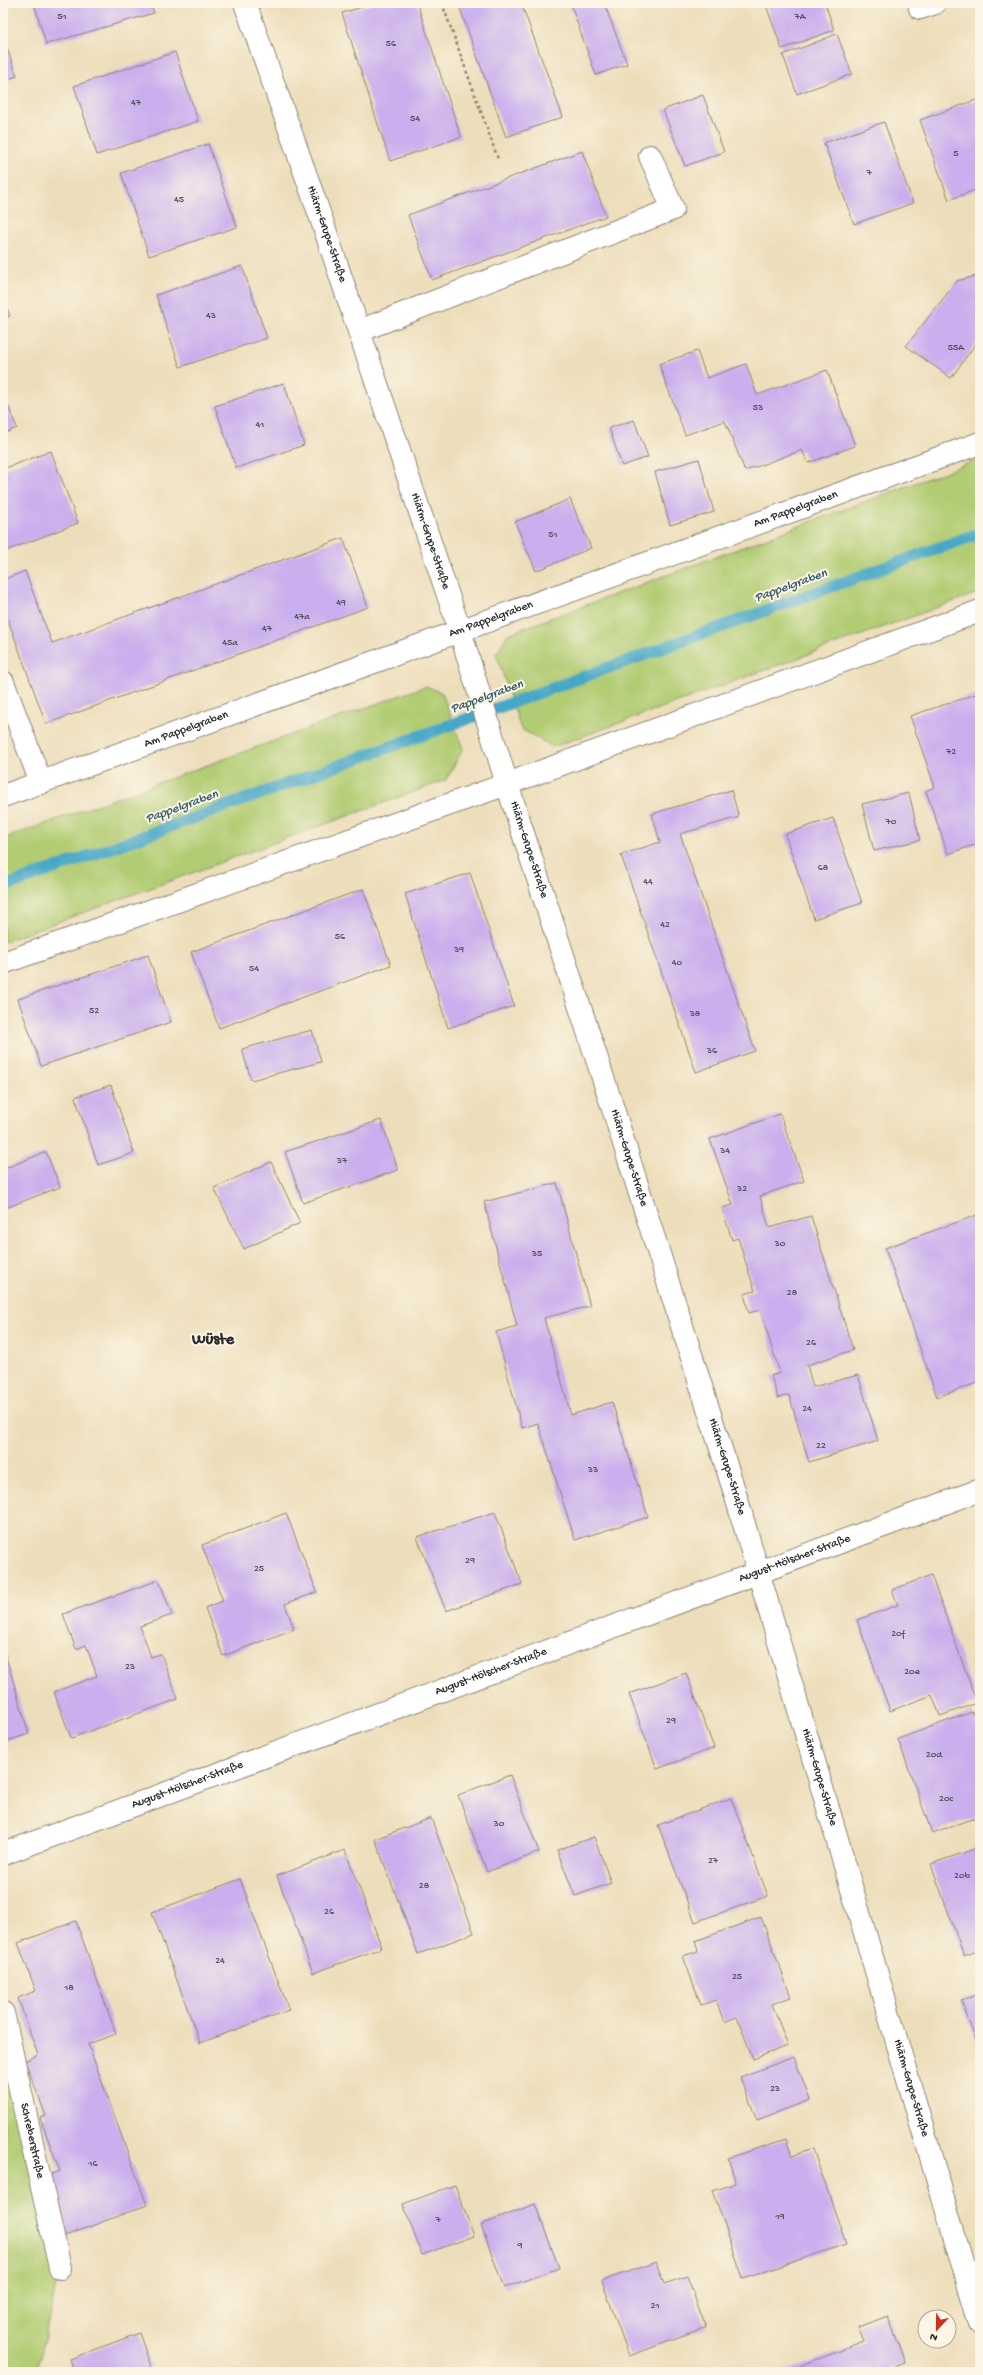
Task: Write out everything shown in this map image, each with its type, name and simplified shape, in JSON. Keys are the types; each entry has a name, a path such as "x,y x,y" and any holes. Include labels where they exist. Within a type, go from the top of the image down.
{"street":[{"name":"Hiärm-Grupe-Straße","path":"245,3 359,331 460,631 507,784 734,1490 980,2324"},
{"path":"359,331 673,209 650,156"},
{"name":"Am Pappelgraben","path":"3,796 980,443"},
{"path":"3,964 507,784 980,610"},
{"path":"3,682 41,782"},
{"name":"August-Hölscher-Straße","path":"3,1854 758,1574 980,1490"},
{"name":"Schreberstraße","path":"3,2014 60,2268"}],"path":[{"path":"442,3 498,159"}],"green space":[{"path":"980,459 980,592 553,747 521,729 496,654 508,634"},
{"path":"426,686 442,693 463,749 446,780 3,942 3,839"},
{"path":"3,2013 60,2268 37,2372 3,2372"}],"building":[{"path":"34,3 150,3 154,13 46,44"},
{"path":"376,3 417,3 461,137 390,161 342,13"},
{"path":"458,3 521,3 563,117 506,137"},
{"path":"570,3 604,3 627,64 596,75"},
{"path":"765,3 825,3 834,30 782,49"},
{"path":"837,34 852,74 797,94 783,55"},
{"path":"6,45 17,76 3,81 3,46"},
{"path":"175,52 198,121 97,155 74,86"},
{"path":"703,95 724,152 685,166 663,110"},
{"path":"976,100 980,109 980,188 949,200 920,120"},
{"path":"884,122 913,203 854,224 824,143"},
{"path":"208,144 237,227 149,256 121,173"},
{"path":"582,151 606,216 432,280 408,215"},
{"path":"242,266 267,338 180,367 156,295"},
{"path":"980,275 980,338 951,378 906,346 957,281"},
{"path":"3,298 10,316 3,319"},
{"path":"697,351 707,378 746,364 757,395 827,370 855,446 808,463 802,450 745,471 725,421 685,435 659,364"},
{"path":"284,383 304,445 236,468 215,406"},
{"path":"3,393 17,428 3,434"},
{"path":"634,420 648,457 622,466 609,428"},
{"path":"51,451 78,523 3,552 3,469"},
{"path":"699,459 714,512 670,525 655,472"},
{"path":"570,499 591,548 536,571 515,522"},
{"path":"343,538 368,607 46,724 3,606 3,580 25,571 52,643"},
{"path":"979,693 980,792 978,793 980,799 980,843 948,854 926,791 935,787 910,716"},
{"path":"731,790 739,817 680,834 755,1051 696,1072 621,855 660,842 652,814"},
{"path":"909,793 920,840 874,851 862,804"},
{"path":"833,818 862,903 814,919 785,834"},
{"path":"470,873 514,1006 448,1028 405,894"},
{"path":"363,889 391,965 219,1028 191,952"},
{"path":"148,955 171,1022 41,1066 18,999"},
{"path":"312,1030 321,1062 251,1080 242,1049"},
{"path":"111,1085 134,1153 98,1165 75,1097"},
{"path":"780,1114 804,1181 760,1196 769,1228 811,1216 853,1350 807,1365 813,1387 858,1375 878,1441 809,1462 789,1395 778,1398 771,1376 780,1373 760,1310 749,1313 744,1294 755,1291 738,1238 732,1240 722,1208 733,1205 710,1139"},
{"path":"381,1120 398,1170 303,1203 285,1152"},
{"path":"46,1152 60,1187 3,1209 3,1169"},
{"path":"271,1162 300,1223 244,1249 214,1188"},
{"path":"557,1183 590,1306 544,1318 571,1415 612,1402 648,1517 575,1540 538,1423 522,1428 496,1332 517,1326 484,1202"},
{"path":"980,1214 980,1382 937,1397 885,1248"},
{"path":"495,1512 522,1584 446,1611 417,1537"},
{"path":"286,1513 317,1592 285,1604 294,1629 223,1656 205,1608 223,1601 202,1545"},
{"path":"931,1575 977,1703 940,1716 932,1695 890,1711 857,1620 898,1605 892,1590"},
{"path":"159,1580 172,1615 140,1626 151,1657 161,1654 178,1699 71,1738 54,1692 97,1676 86,1645 76,1649 63,1614"},
{"path":"3,1647 29,1734 3,1742"},
{"path":"686,1673 714,1748 657,1769 629,1694"},
{"path":"972,1712 980,1733 980,1816 932,1833 898,1739"},
{"path":"510,1775 539,1852 487,1872 458,1795"},
{"path":"731,1798 768,1896 695,1922 658,1825"},
{"path":"431,1818 474,1933 418,1954 375,1839"},
{"path":"594,1837 611,1883 575,1896 557,1850"},
{"path":"980,1847 980,1950 964,1956 931,1864"},
{"path":"345,1850 382,1948 313,1973 277,1876"},
{"path":"240,1879 289,2010 200,2043 152,1912"},
{"path":"761,1917 791,1997 772,2004 788,2046 753,2059 737,2017 724,2022 716,2000 701,2005 683,1956 698,1951 695,1941"},
{"path":"76,1921 116,2034 88,2044 147,2205 65,2236 44,2177 60,2171 40,2118 46,2116 25,2061 38,2055 18,1998 36,1991 18,1943"},
{"path":"980,1994 980,2052 961,2000"},
{"path":"794,2057 810,2100 757,2120 740,2077"},
{"path":"786,2139 792,2156 813,2149 846,2244 743,2279 713,2191 736,2183 728,2158"},
{"path":"455,2185 474,2236 422,2255 403,2204"},
{"path":"535,2204 559,2268 504,2288 481,2225"},
{"path":"656,2262 664,2284 687,2276 706,2328 629,2356 602,2281"},
{"path":"888,2316 905,2363 881,2372 783,2372 864,2342 858,2327"},
{"path":"139,2333 153,2372 74,2372 70,2359"}],"waterway":[{"name":"Pappelgraben","path":"3,887 980,533"}],"district":[{"name":"Wüste","path":"213,1340"}]}
